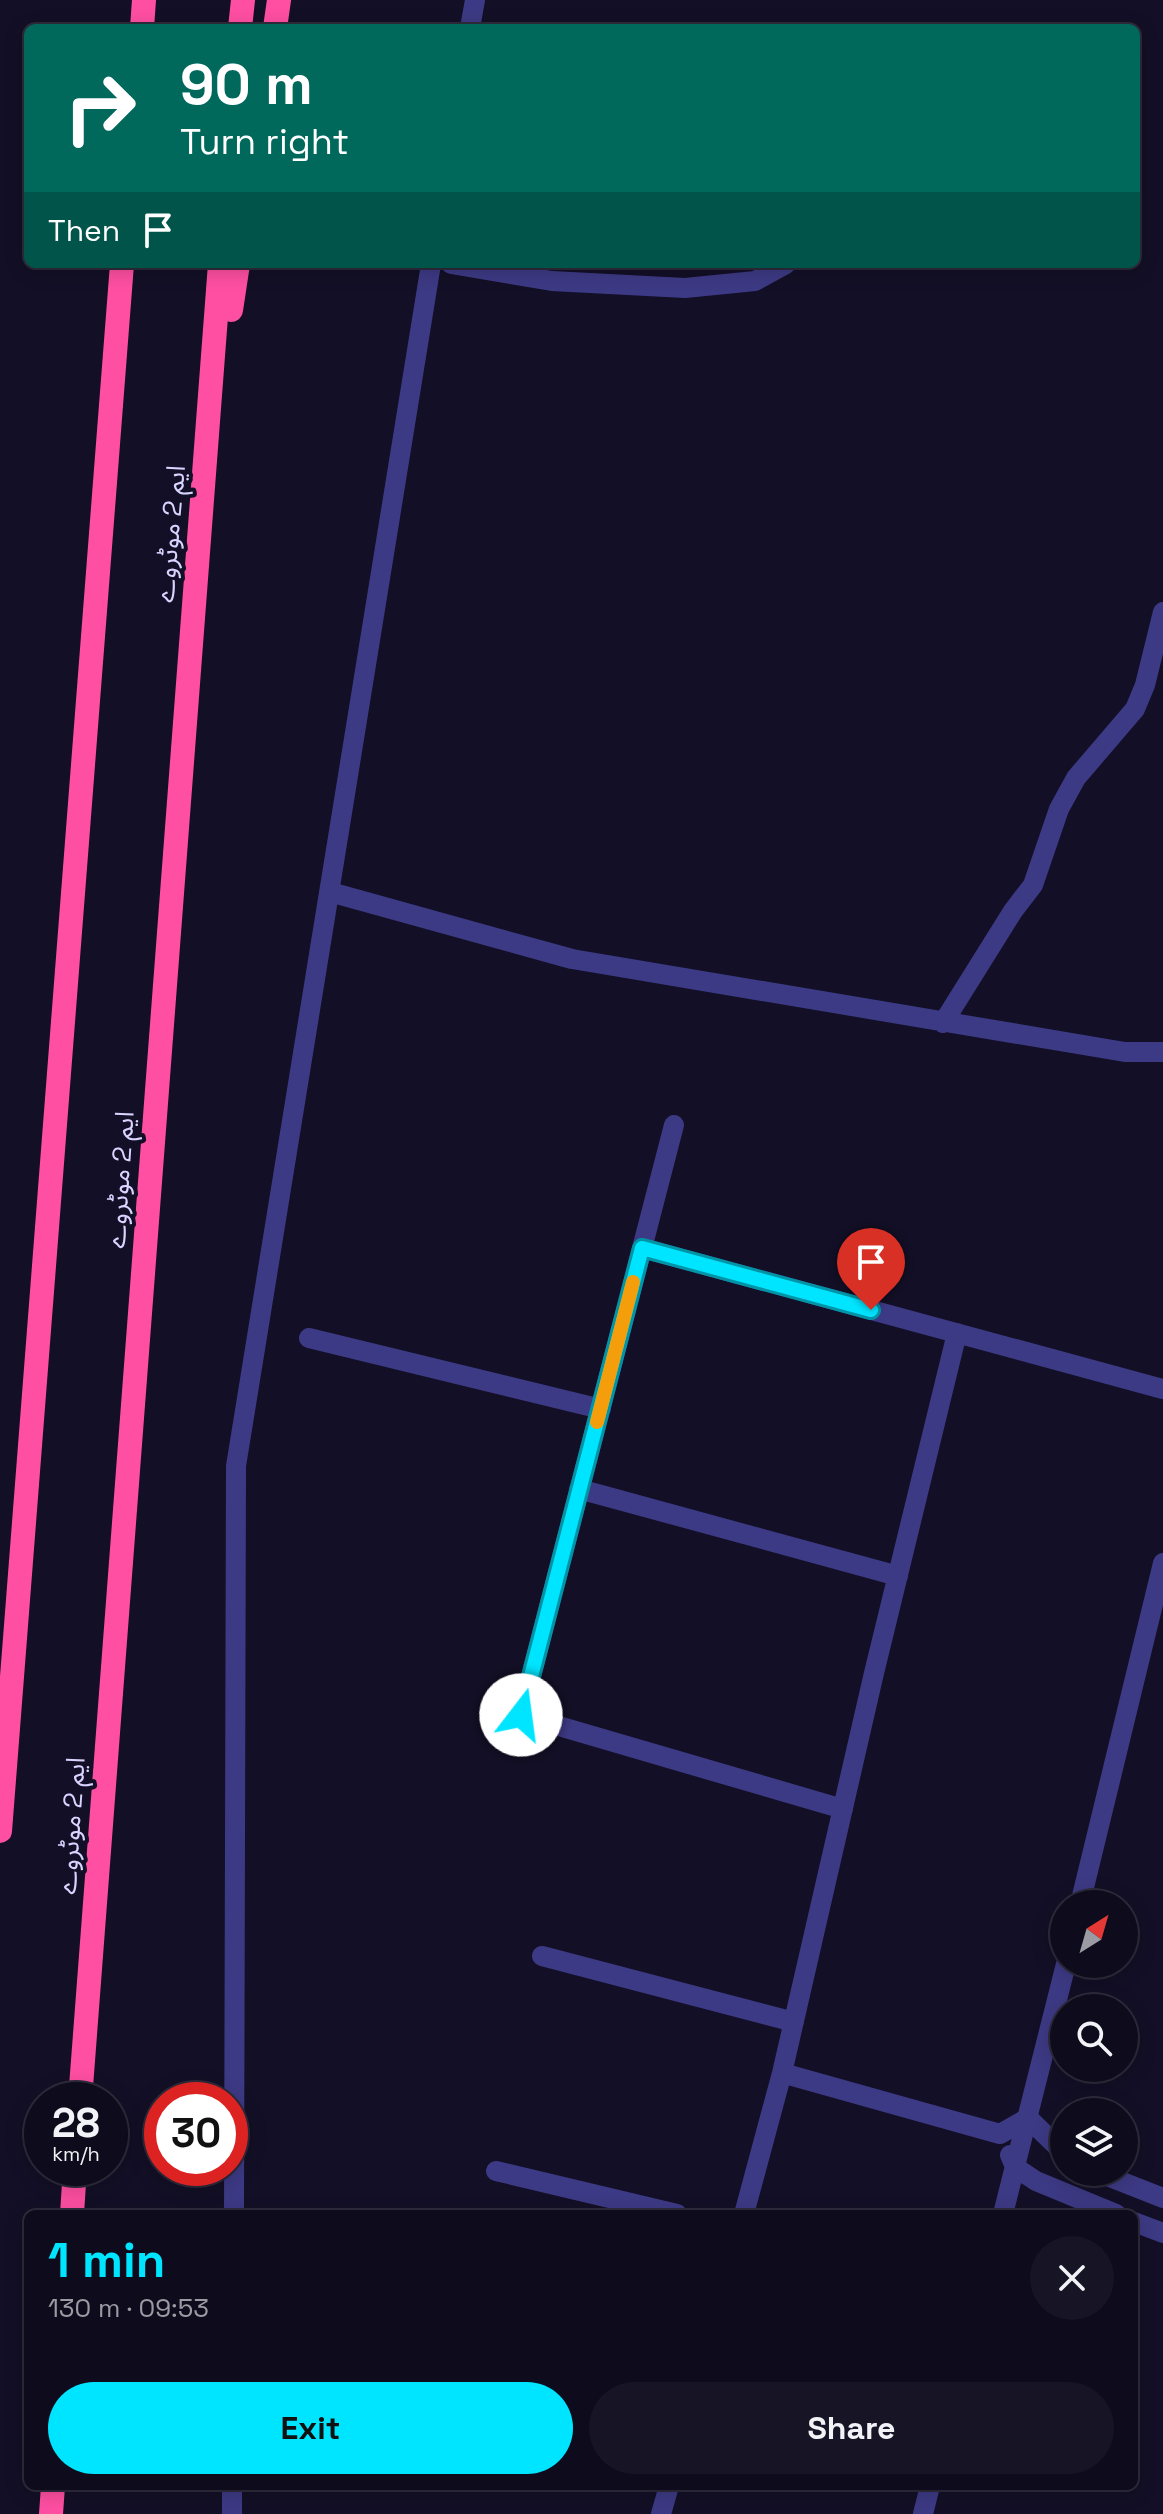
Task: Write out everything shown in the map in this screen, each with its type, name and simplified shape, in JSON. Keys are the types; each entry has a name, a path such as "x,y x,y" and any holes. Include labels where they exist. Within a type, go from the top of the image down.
{"highway":[{"path":"142,24 144,0"},
{"path":"240,24 243,0"},
{"path":"276,24 279,0"},
{"path":"0,1831 122,268"},
{"name":"ایم 2 موٹروے","path":"81,2082 220,268"},
{"path":"199,514 237,268"},
{"path":"72,2210 74,2186"},
{"path":"51,2514 53,2490"}],"street":[{"path":"471,24 475,0"},
{"path":"234,2210 236,1466 430,268"},
{"path":"475,268 552,281 685,288 755,281 779,268"},
{"path":"943,1023 1013,911 1033,885 1059,809 1076,778 1135,709 1145,685 1163,612"},
{"path":"330,892 572,959 1125,1052 1163,1052"},
{"path":"674,1125 521,1715 843,1809"},
{"path":"642,1248 1163,1389"},
{"path":"745,2210 782,2073 957,1333"},
{"path":"309,1338 601,1409"},
{"path":"579,1489 898,1576"},
{"path":"1083,1890 1163,1563"},
{"path":"542,1956 794,2022"},
{"path":"1004,2210 1063,1978"},
{"path":"782,2073 1000,2134 1028,2118"},
{"path":"1028,2118 1050,2139"},
{"path":"1000,2134 1015,2167 1036,2181 1106,2210"},
{"path":"496,2171 660,2210"},
{"path":"1133,2186 1163,2198"},
{"path":"1138,2224 1163,2233"},
{"path":"232,2490 232,2514"},
{"path":"661,2514 668,2490"},
{"path":"923,2514 929,2490"}],"slow traffic":[{"path":"597,1422 633,1282"}],"route":[{"path":"521,1715 642,1248 871,1310"}]}
